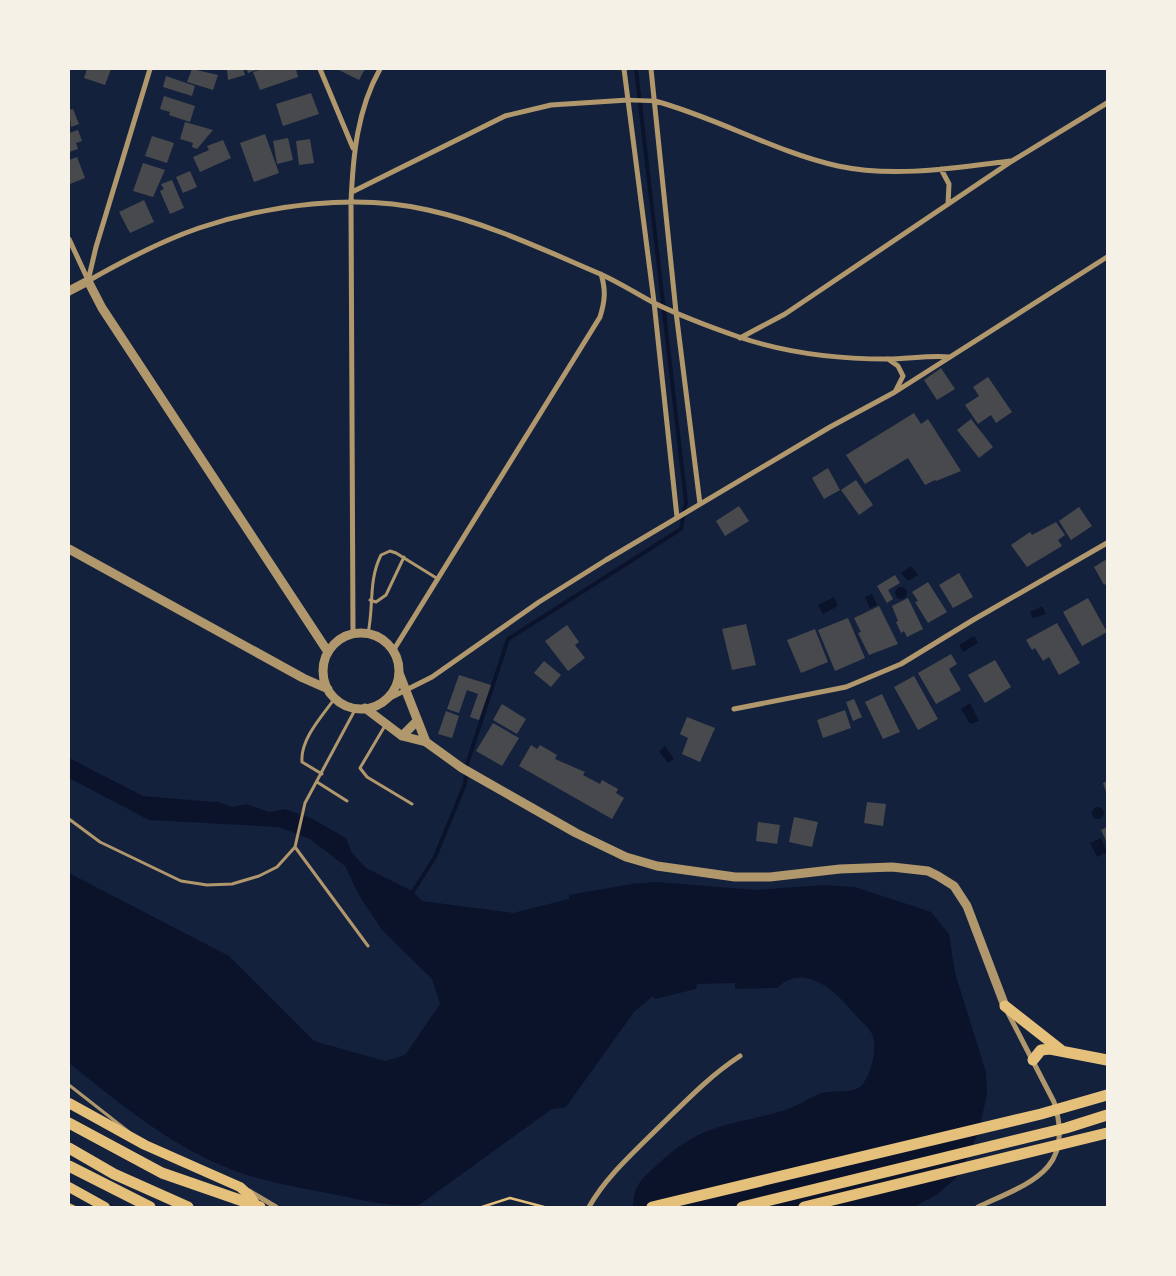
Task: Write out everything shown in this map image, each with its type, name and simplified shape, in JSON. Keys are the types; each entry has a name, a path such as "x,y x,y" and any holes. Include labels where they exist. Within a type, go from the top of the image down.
{"highway":[{"path":"1005,1006 1065,1052"},
{"path":"1033,1060 1036,1054 1043,1049 1107,1060"},
{"path":"652,1207 1107,1095"},
{"path":"742,1207 1066,1128 1105,1116"},
{"path":"69,1123 126,1156 162,1173 258,1207"},
{"path":"804,1207 1107,1133"},
{"path":"69,1148 114,1174 188,1207"},
{"path":"69,1166 150,1207"}],"main road":[{"path":"69,1103 145,1145 240,1187 258,1207"},
{"path":"69,1187 105,1207"}],"street":[{"path":"88,281 96,246 150,69"},
{"path":"320,69 354,148"},
{"path":"353,634 351,202 354,148 366,100 380,69"},
{"path":"624,69 656,303 679,516"},
{"path":"651,69 674,311 698,505"},
{"path":"352,192 505,116 551,105 628,100 655,101 695,113 837,166 862,170 892,172 1012,161"},
{"path":"740,338 785,314 1012,161 1107,103"},
{"path":"941,169 949,184 948,204"},
{"path":"69,291 165,242 197,229 244,216 289,208 351,202 393,204 428,210 494,228 602,274 656,303 740,338 808,354 888,359 936,356 950,358"},
{"path":"69,239 102,308 328,652"},
{"path":"361,708 382,702 432,677 539,602 679,516 830,427 895,392 1107,257"},
{"path":"393,651 600,317 605,300 602,274"},
{"path":"888,359 898,366 902,376 895,392"},
{"path":"734,709 846,687 901,664 1107,543"},
{"path":"69,549 302,678 328,689"},
{"path":"426,742 399,672 398,661 393,651 382,640 368,634 353,634 339,640 328,652 323,670 328,689 335,698 349,706 361,708 402,736 426,742 462,768 599,845 657,866 735,877 770,877 840,869 892,866 928,871 954,886 962,896 1005,1006 1054,1102 1059,1117 1060,1142 1052,1164 1033,1182 978,1207"},
{"path":"382,702 394,689 399,672"},
{"path":"402,736 417,721"},
{"path":"589,1207 605,1182 632,1153 714,1074 740,1056"},
{"path":"240,1187 276,1207"}],"lane":[{"path":"368,634 370,600 377,563 381,555 390,551 404,557 438,579"},
{"path":"370,600 376,602 386,595 404,557"},
{"path":"322,774 302,762 301,753 315,727 335,698"},
{"path":"69,819 100,842 181,881 207,885 232,884 259,876 277,867 295,847 305,803 361,708"},
{"path":"386,724 360,768 367,777 412,804"},
{"path":"317,782 347,801"},
{"path":"295,847 368,946"},
{"path":"69,1085 145,1145"}],"path":[{"path":"482,1207 510,1198 544,1207"},
{"path":"69,1204 75,1207"}],"water":[{"path":"911,566 918,575 908,581 901,573"},
{"path":"899,587 903,587 907,593 903,599 899,599 895,595 895,591"},
{"path":"872,594 877,605 870,608 865,597"},
{"path":"834,597 838,606 823,614 818,605"},
{"path":"1042,606 1046,614 1033,618 1030,612"},
{"path":"974,636 978,643 963,652 959,645"},
{"path":"970,703 979,721 970,724 961,709"},
{"path":"665,746 674,759 668,763 659,751"},
{"path":"69,758 143,796 216,801 232,807 246,804 269,812 285,809 311,818 346,838 352,853 366,868 412,891 422,901 513,913 569,899 569,895 631,884 656,882 756,890 825,885 855,887 931,912 949,934 955,973 986,1072 987,1094 979,1131 960,1174 938,1194 914,1207 633,1207 637,1187 643,1178 674,1150 705,1132 788,1109 822,1093 853,1090 862,1085 873,1060 874,1039 871,1032 831,990 821,983 799,977 788,980 777,988 735,989 735,983 697,984 696,989 655,999 653,996 634,1012 566,1107 552,1109 419,1205 410,1206 367,1201 269,1181 230,1169 186,1148 145,1122 69,1063 69,873 229,956 314,1041 385,1061 405,1055 440,1004 432,979 382,930 360,897 345,866 310,839 279,827 149,820 69,778"},
{"path":"1096,807 1100,807 1104,813 1100,819 1096,819 1092,815 1092,811"},
{"path":"1101,838 1107,852 1097,857 1090,843"}],"building":[{"path":"87,69 111,69 105,85 84,78"},
{"path":"192,69 218,75 213,90 187,82"},
{"path":"243,69 245,75 228,80 227,70"},
{"path":"247,69 259,69 248,73"},
{"path":"262,69 296,69 298,77 260,90 253,72"},
{"path":"337,69 365,69 359,80"},
{"path":"166,76 195,86 192,96 163,87"},
{"path":"311,93 319,114 283,126 276,104"},
{"path":"164,96 195,106 190,122 169,115 170,112 160,109"},
{"path":"73,109 79,124 71,127 69,110"},
{"path":"185,122 213,130 197,149 192,147 193,143 180,139"},
{"path":"78,130 82,141 76,143 78,149 69,152 69,133"},
{"path":"265,134 279,173 254,182 240,143"},
{"path":"152,136 174,143 167,163 145,156"},
{"path":"288,138 293,160 277,164 273,141"},
{"path":"310,139 314,163 299,165 296,141"},
{"path":"223,140 231,158 200,172 193,157 209,150 207,146"},
{"path":"77,157 85,178 70,184 69,160"},
{"path":"143,163 165,170 153,197 133,191"},
{"path":"190,171 197,187 183,193 176,177"},
{"path":"172,180 184,208 170,214 160,191 164,189 161,184"},
{"path":"144,200 154,222 130,233 119,212"},
{"path":"941,368 955,389 937,400 924,380"},
{"path":"988,377 1012,412 996,423 991,415 978,424 965,405 979,396 973,387"},
{"path":"914,413 921,424 928,419 961,471 925,485 908,458 865,484 846,455"},
{"path":"971,419 993,447 979,458 957,430"},
{"path":"828,468 840,490 824,499 812,478"},
{"path":"856,480 873,505 859,515 841,490"},
{"path":"739,506 749,521 725,536 716,521"},
{"path":"1079,507 1092,526 1071,540 1059,521"},
{"path":"1056,522 1065,535 1058,540 1062,546 1027,567 1011,545 1030,532 1032,535"},
{"path":"1107,559 1107,583 1104,585 1094,567"},
{"path":"959,573 973,597 953,608 939,585"},
{"path":"895,575 900,583 888,590 893,599 887,603 877,586"},
{"path":"928,582 947,612 928,623 915,602 918,601 912,592"},
{"path":"908,598 923,629 907,637 904,631 901,633 892,606"},
{"path":"1088,598 1107,632 1082,646 1063,612"},
{"path":"879,606 898,644 869,655 858,633 861,632 854,618"},
{"path":"848,618 865,658 835,671 818,630"},
{"path":"1057,623 1080,663 1059,675 1049,657 1043,661 1035,648 1032,650 1026,640"},
{"path":"746,624 756,665 732,670 722,629"},
{"path":"567,625 579,642 575,645 585,658 568,671 545,641"},
{"path":"815,629 828,662 801,673 787,640"},
{"path":"951,654 957,664 949,669 961,690 936,704 918,673"},
{"path":"995,660 1011,687 985,703 968,675"},
{"path":"544,661 561,675 551,687 534,673"},
{"path":"459,675 491,685 479,720 470,717 478,694 467,690 459,713 447,709"},
{"path":"914,676 938,719 918,730 894,687"},
{"path":"882,694 900,732 883,739 865,702"},
{"path":"854,699 862,717 853,721 846,702"},
{"path":"502,704 526,719 517,734 493,720"},
{"path":"845,710 851,728 823,738 817,720"},
{"path":"446,711 459,716 452,738 438,734"},
{"path":"687,717 715,728 700,762 682,754 688,738 680,734"},
{"path":"493,723 519,738 502,766 476,751"},
{"path":"531,745 537,749 540,745 557,755 555,759 585,772 583,775 600,784 602,780 618,789 616,793 624,798 612,819 519,766"},
{"path":"1107,781 1107,795 1103,783"},
{"path":"867,802 886,804 883,826 864,823"},
{"path":"794,817 818,822 812,847 789,842"},
{"path":"758,822 780,825 777,844 756,841"},
{"path":"1107,827 1107,843 1101,830"}],"waterway":[{"path":"410,896 435,857 465,784 467,764 508,639 681,529 686,502 636,69"}]}
